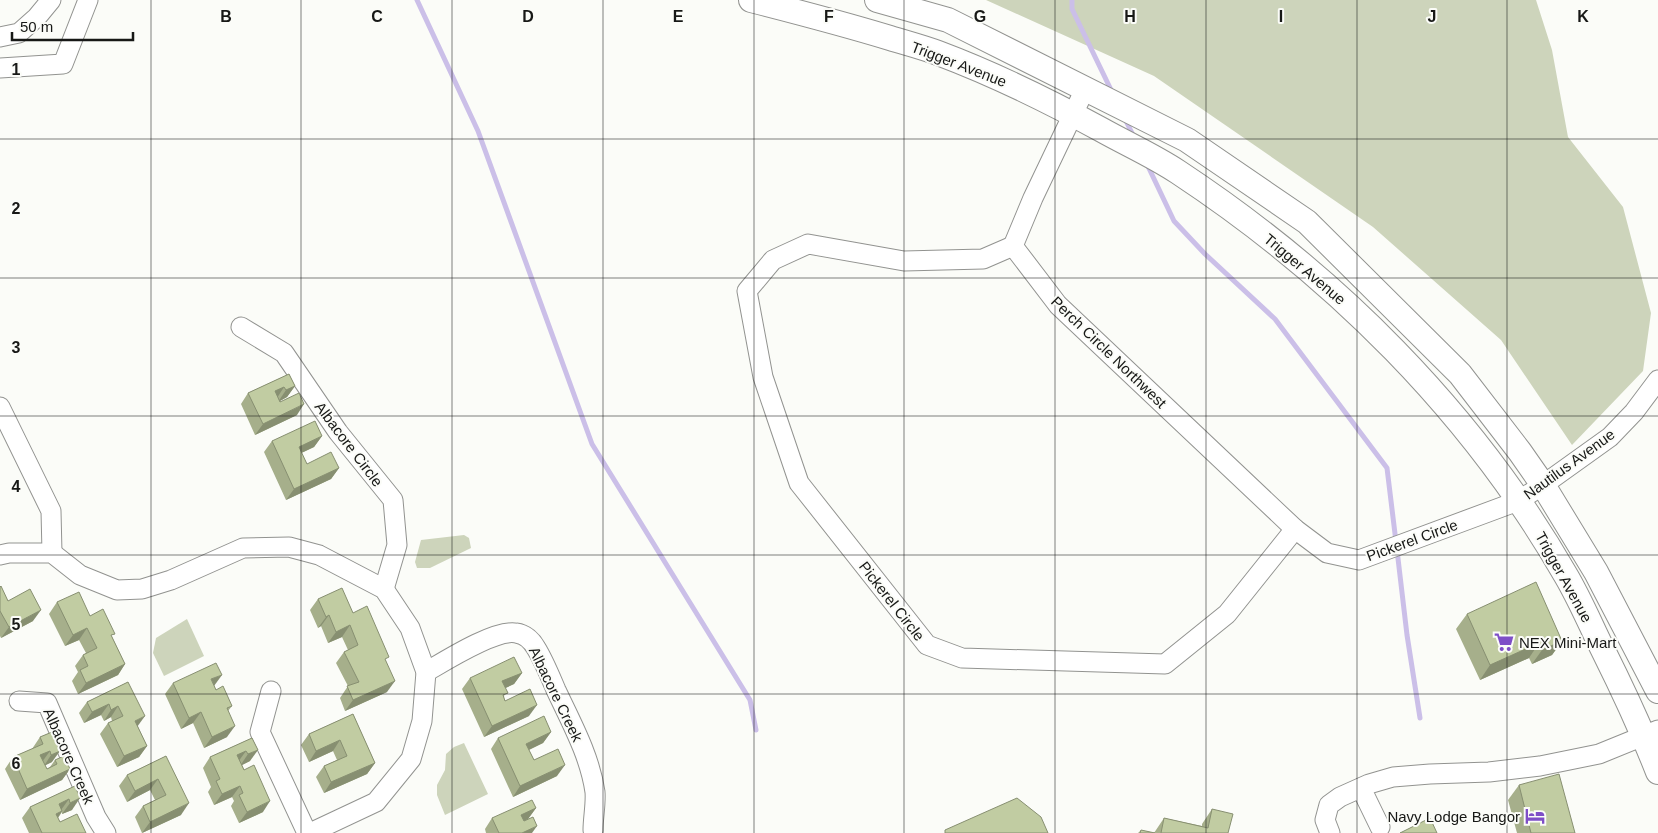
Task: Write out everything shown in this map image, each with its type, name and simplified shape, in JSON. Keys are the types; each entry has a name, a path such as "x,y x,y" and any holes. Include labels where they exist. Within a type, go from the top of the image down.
{"main road":[{"name":"Trigger Avenue","path":"751,0 847,25 937,53 1018,87 1175,170 1237,213 1298,259 1375,329 1446,406 1497,470 1566,576 1651,733 1658,772"},
{"name":"Trigger Avenue","path":"877,0 948,20 1187,140 1308,222 1460,374 1520,452 1543,485 1596,572 1658,691"}],"street":[{"path":"0,37 19,33 37,17 50,0"},
{"path":"0,68 63,64 88,0"},
{"path":"1013,246 1033,198 1085,89"},
{"name":"Pickerel Circle","path":"1013,246 983,259 904,261 808,244 773,260 747,291 763,377 799,483 927,645 962,658 1165,664 1227,614 1295,529 1326,553 1359,560 1518,501"},
{"name":"Perch Circle Northwest","path":"1013,246 1058,305 1295,529"},
{"name":"Albacore Circle","path":"241,327 284,353 338,432 392,500 397,545 384,590"},
{"name":"Nautilus Avenue","path":"1518,501 1610,438 1655,392"},
{"path":"0,408 50,511 52,553"},
{"path":"0,555 9,553 52,553 80,575 117,590 142,590 171,580 243,548 289,548 319,555 384,590 410,628 426,672 422,721 411,759 376,802 308,833 260,732 271,691"},
{"name":"Albacore Creek","path":"426,672 488,638 516,632 530,640 537,648 578,736 588,763 595,794 593,830"},
{"name":"Albacore Creek","path":"18,701 47,702 96,817 106,833"},
{"path":"1330,833 1324,820 1329,805 1340,797 1394,777 1489,772 1540,766 1599,754 1651,733"},
{"path":"1361,788 1380,827"}],"green space":[{"path":"986,0 1536,0 1552,50 1568,137 1623,207 1651,313 1643,371 1572,445 1501,340 1373,227 1154,76"},
{"path":"464,535 469,538 471,548 430,568 417,568 415,562 421,540"},
{"path":"187,619 204,656 164,676 153,653 156,638"},
{"path":"464,743 488,794 445,815 437,795 437,785 445,770 446,754 454,747"}],"building":[{"path":"289,374 295,386 286,390 284,387 275,391 280,402 299,393 304,404 263,424 248,393"},
{"path":"315,421 322,436 299,447 307,464 331,452 339,468 294,489 272,441"},
{"name":"NEX Mini-Mart","path":"1536,582 1562,641 1542,650 1539,643 1490,665 1467,614"},
{"path":"1,586 8,601 30,589 41,610 9,627 0,611"},
{"path":"342,588 353,613 367,606 389,657 385,659 395,681 353,700 347,686 359,682 344,652 358,645 350,625 336,632 329,615 326,617 318,599"},
{"path":"79,592 90,616 103,609 115,634 111,635 125,664 86,683 80,670 88,666 83,655 97,648 87,628 73,635 57,602"},
{"path":"514,657 522,673 502,681 508,693 503,695 505,701 530,689 537,705 492,726 470,678"},
{"path":"216,663 222,675 211,679 216,690 223,686 232,706 227,708 235,726 212,737 201,712 189,718 173,683"},
{"path":"128,682 145,716 135,721 147,746 124,756 108,723 123,716 118,706 111,710 109,704 92,712 87,702"},
{"path":"353,714 375,763 331,782 324,766 347,756 340,740 316,751 309,734"},
{"path":"544,716 551,732 526,744 534,760 558,749 565,765 520,786 498,738"},
{"path":"52,732 60,751 51,755 50,751 40,755 47,769 57,764 55,760 64,756 70,769 27,789 13,757 43,744 40,737"},
{"path":"252,738 258,750 248,754 246,751 237,755 244,770 254,765 270,801 247,812 239,795 243,793 240,786 222,794 216,781 220,779 210,757"},
{"path":"166,756 189,803 150,822 143,806 166,795 158,779 135,791 127,775"},
{"path":"1559,774 1575,833 1531,833 1519,785"},
{"path":"75,786 80,798 70,803 69,799 59,804 62,811 56,814 60,822 77,814 86,833 42,833 30,807"},
{"path":"1017,798 1041,817 1048,833 945,833 945,830"},
{"path":"532,800 536,808 521,815 524,821 533,817 537,826 522,833 499,833 492,818"},
{"path":"1212,809 1233,814 1228,833 1161,833 1164,818 1208,828"},
{"path":"1430,818 1437,833 1400,833"},
{"path":"1141,830 1155,833 1140,833"}],"waterway":[{"path":"417,0 478,131 592,444 750,700 756,730"},
{"path":"1072,0 1072,9 1113,94"},
{"path":"1124,117 1134,137"},
{"path":"1146,162 1174,221 1205,254 1275,319 1387,468 1396,542"},
{"path":"1397,550 1407,635 1420,718"}],"place":[{"name":"NEX Mini-Mart","path":"1504,642"},
{"name":"Navy Lodge Bangor","path":"1535,816"}]}
